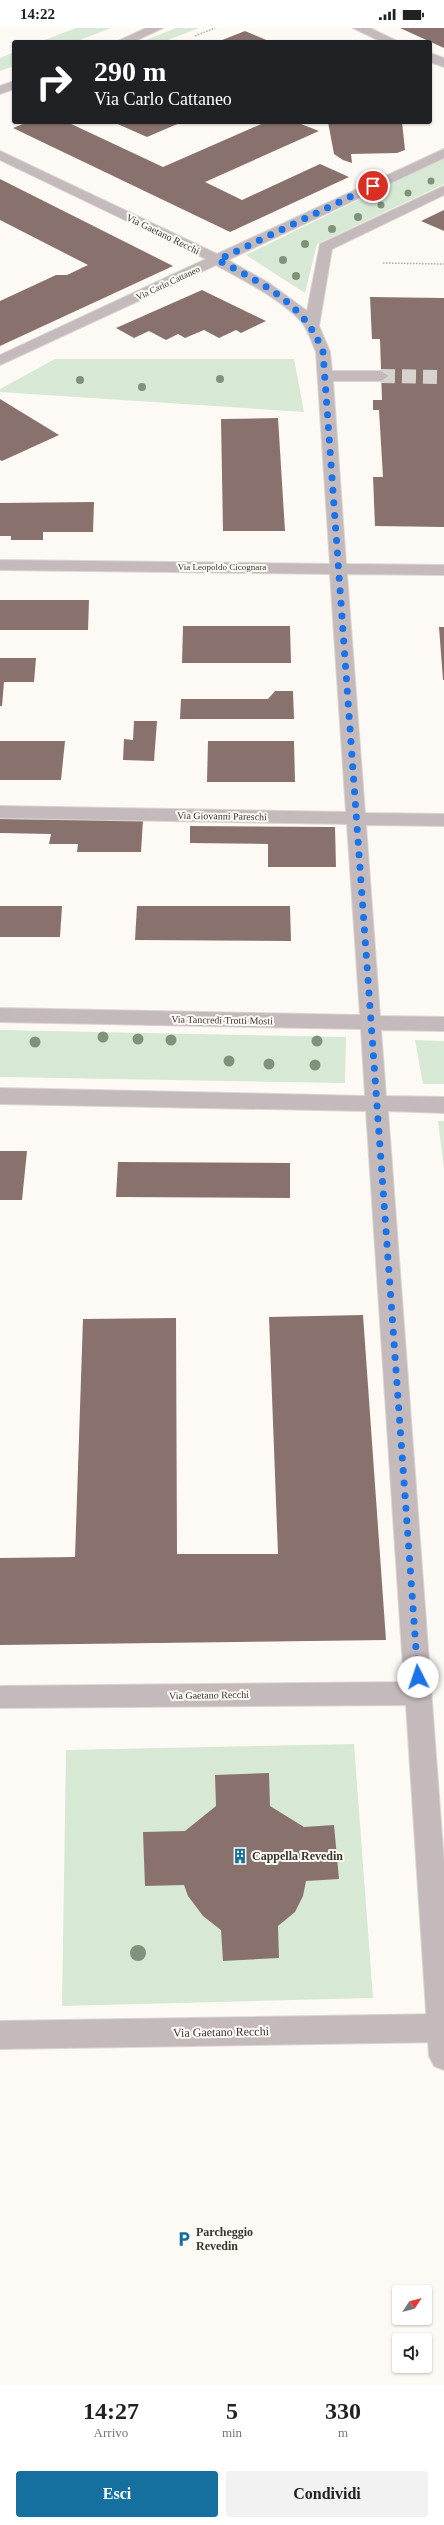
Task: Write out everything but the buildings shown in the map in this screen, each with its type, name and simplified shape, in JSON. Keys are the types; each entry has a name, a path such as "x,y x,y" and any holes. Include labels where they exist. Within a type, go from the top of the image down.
{"street":[{"path":"127,40 157,28"},
{"path":"359,28 388,40"},
{"path":"432,58 444,63"},
{"path":"0,90 12,86"},
{"name":"Via Carlo Cattaneo","path":"0,361 444,153"},
{"name":"Via Gaetano Recchi","path":"0,155 218,260 280,296 312,327 323,352 326,376 444,2056"},
{"path":"312,327 325,247 444,190"},
{"path":"326,376 381,376"},
{"name":"Via Leopoldo Cicognara","path":"0,565 444,570"},
{"name":"Via Giovanni Pareschi","path":"0,812 444,820"},
{"name":"Via Tancredi Trotti Mosti","path":"0,1015 444,1024"},
{"path":"0,1096 444,1104"},
{"name":"Via Gaetano Recchi","path":"0,1697 419,1693"},
{"name":"Via Gaetano Recchi","path":"0,2034 442,2028"}],"green space":[{"path":"76,28 111,28 80,40 44,40"},
{"path":"176,28 199,28 168,40 146,40"},
{"path":"12,53 12,67 0,71 0,58"},
{"path":"444,158 444,184 317,244 305,293 246,255"},
{"path":"55,359 294,359 304,412 0,392 0,389"},
{"path":"0,1030 346,1037 345,1083 0,1077"},
{"path":"415,1040 444,1041 444,1084 423,1084"},
{"path":"438,1121 444,1121 444,1169"},
{"path":"354,1744 373,1998 62,2006 66,1750"}],"tunnel":[{"path":"381,376 444,377"}],"place":[{"name":"Cappella Revedin","path":"240,1856"},
{"name":"Parcheggio Revedin","path":"184,2239"}],"route":[{"path":"373,186 218,260 280,296 304,316 314,329 323,352 326,376 356,819 418,1677"}]}
